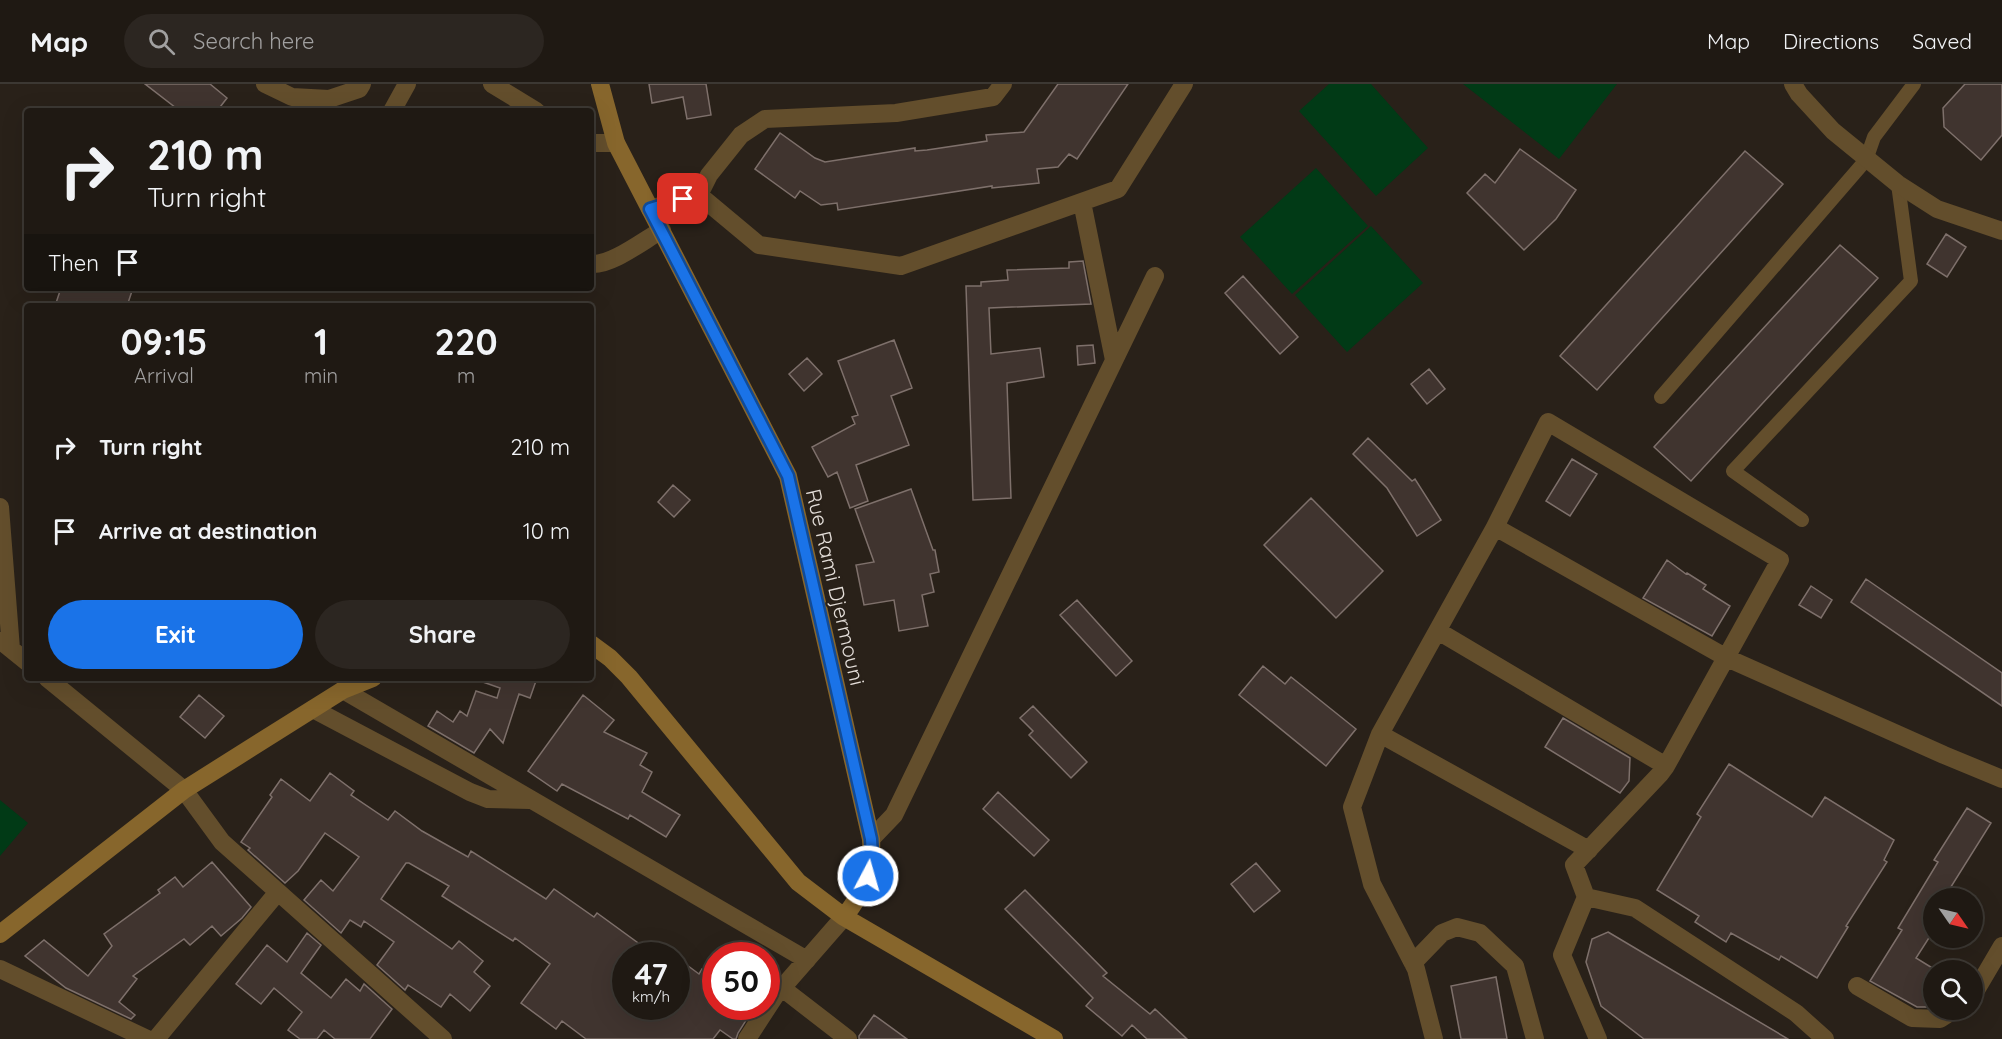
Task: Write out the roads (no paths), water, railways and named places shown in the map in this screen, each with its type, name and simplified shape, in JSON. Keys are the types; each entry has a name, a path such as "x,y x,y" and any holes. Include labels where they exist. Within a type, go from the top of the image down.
{"main road":[{"name":"Rue Rami Djermouni","path":"600,84 616,143 788,476 871,839 872,855 868,876 860,897 844,917"},
{"path":"594,646 629,677 798,882 844,917 1054,1039"},
{"path":"0,934 184,790 343,690 366,681"}],"street":[{"path":"265,85 292,97 329,99 358,89 362,84"},
{"path":"395,108 407,84"},
{"path":"492,84 531,108"},
{"path":"650,209 699,195 709,175 741,135 765,119 896,113 993,97 1003,84"},
{"path":"699,195 759,245 901,266 1118,189 1184,84"},
{"path":"1793,84 1799,94 1833,131 1898,184 1937,209 2002,231"},
{"path":"594,143 616,143"},
{"path":"1082,202 1114,360"},
{"path":"594,264 598,265 620,255 662,230"},
{"path":"871,839 894,815 1155,276"},
{"path":"1434,1039 1416,969 1372,884 1352,807 1380,734 1495,527 1548,422 1780,560 1666,766 1574,865 1586,897 1562,955 1598,1039"},
{"path":"0,507 5,644 24,660"},
{"path":"1495,527 1727,658 1944,756 2002,779"},
{"path":"1438,631 1666,766"},
{"path":"50,681 184,790 222,842 442,1039"},
{"path":"343,690 807,960"},
{"path":"313,709 470,792 488,799 532,800"},
{"path":"1380,734 1588,850"},
{"path":"156,1039 277,892"},
{"path":"1586,897 1635,908 1796,1013 1825,1039"},
{"path":"747,1039 782,988 844,917"},
{"path":"1413,963 1442,933 1457,927 1480,933 1515,966 1535,1039"},
{"path":"1983,978 2002,946"},
{"path":"2,976 147,1039"},
{"path":"1857,987 1912,1018 1923,1018"},
{"path":"782,988 848,1039"}],"lane":[{"path":"1661,397 1866,160 1874,137 1914,84"},
{"path":"1802,520 1733,471 1911,281 1898,184"}]}
